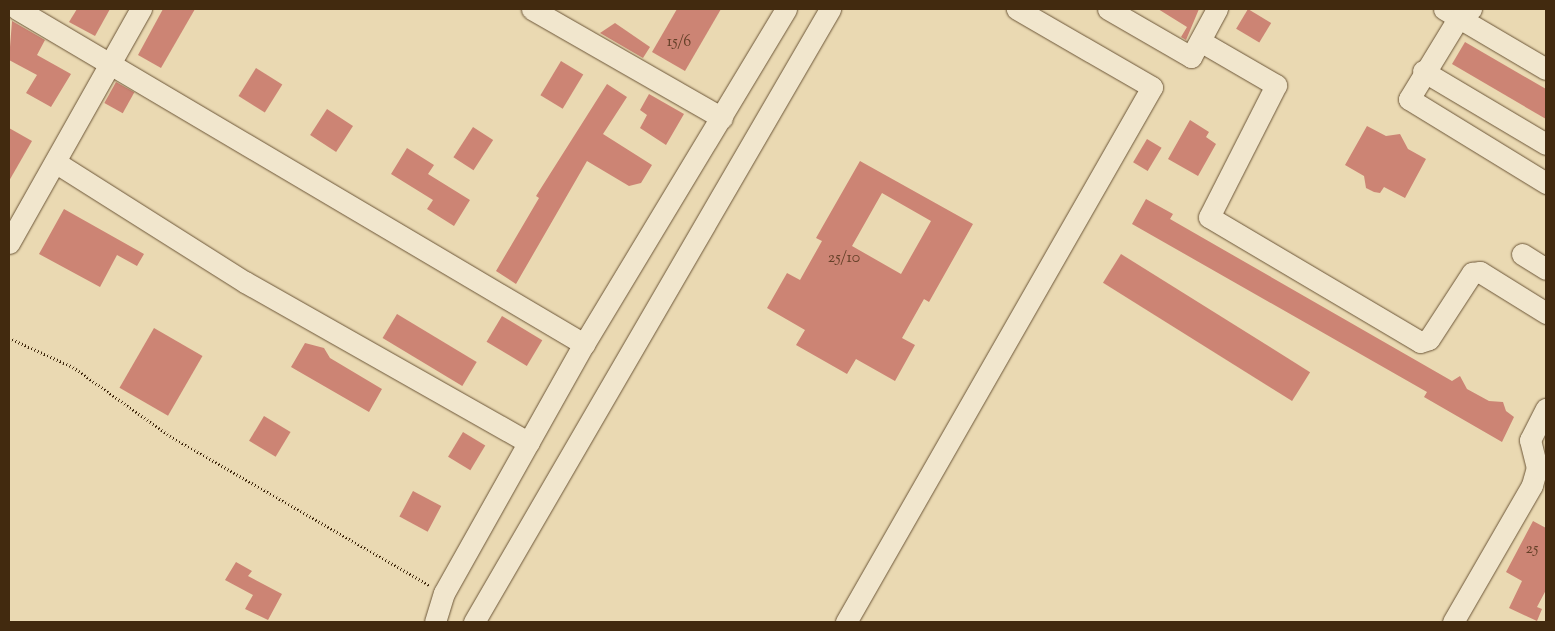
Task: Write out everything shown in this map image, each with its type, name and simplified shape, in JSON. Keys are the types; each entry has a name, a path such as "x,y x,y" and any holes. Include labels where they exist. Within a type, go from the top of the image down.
{"street":[{"path":"17,9 112,63 584,344"},
{"path":"9,244 141,9"},
{"path":"532,9 722,118"},
{"path":"435,622 444,593 584,344 786,9"},
{"path":"474,622 830,9"},
{"path":"846,622 1152,87 1017,9"},
{"path":"1108,9 1191,57 1218,9"},
{"path":"1546,69 1458,12 1409,99 1546,183"},
{"path":"1200,41 1276,85 1208,217 1420,342 1429,339 1472,273 1480,272 1546,312"},
{"path":"1423,72 1546,144"},
{"path":"55,162 245,282 529,442"},
{"path":"1522,254 1546,269"},
{"path":"1453,622 1532,485 1537,468 1530,440 1546,409"}],"path":[{"path":"9,338 73,366 170,436 444,593"}],"building":[{"path":"77,9 110,9 95,36 69,22"},
{"path":"163,9 195,9 161,68 138,55"},
{"path":"677,9 721,9 685,71 652,52"},
{"path":"1158,9 1199,9 1186,40 1181,37 1187,27"},
{"path":"1248,9 1271,23 1259,43 1236,29"},
{"path":"12,21 45,40 37,55 71,74 51,107 26,93 37,75 9,60"},
{"path":"615,23 650,47 643,58 600,33"},
{"path":"1465,42 1546,89 1546,119 1452,64"},
{"path":"561,61 583,74 563,109 540,95"},
{"path":"256,68 282,84 265,112 239,96"},
{"path":"116,82 134,92 123,113 104,103"},
{"path":"607,84 627,97 603,134 652,165 641,183 629,186 587,161 516,284 496,271 539,198 536,196"},
{"path":"649,94 684,114 666,145 640,128 647,115 640,110"},
{"path":"327,109 353,126 336,152 310,135"},
{"path":"1190,120 1209,132 1206,137 1216,144 1198,176 1168,159"},
{"path":"1367,126 1386,136 1400,134 1408,149 1426,159 1405,198 1384,187 1380,193 1366,188 1364,176 1345,165"},
{"path":"473,127 493,140 474,170 453,157"},
{"path":"9,128 32,141 9,181"},
{"path":"1147,139 1162,148 1148,171 1133,162"},
{"path":"407,148 434,165 428,174 470,200 454,226 427,209 433,200 391,174"},
{"path":"860,161 973,224 929,302 924,299 902,338 915,345 895,381 856,359 847,374 796,345 805,330 767,308 787,273 800,280 822,241 816,238","holes":["882,193 931,221 901,274 852,246"]},
{"path":"1146,199 1173,214 1170,219 1452,381 1460,376 1467,389 1489,401 1503,402 1506,411 1514,417 1502,442 1424,397 1427,392 1132,224"},
{"path":"64,209 144,254 137,266 117,255 100,287 39,254"},
{"path":"1121,254 1310,372 1292,401 1103,283"},
{"path":"397,314 477,362 462,386 383,338"},
{"path":"502,316 542,340 527,366 487,342"},
{"path":"154,328 202,356 168,416 120,388"},
{"path":"305,343 324,348 330,358 382,389 369,412 291,367"},
{"path":"264,416 291,432 276,457 249,441"},
{"path":"463,432 485,445 470,470 448,457"},
{"path":"413,491 441,506 428,532 399,517"},
{"path":"1533,521 1546,528 1546,590 1537,607 1542,609 1537,621 1509,608 1522,581 1506,572"},
{"path":"236,562 252,571 248,576 282,594 268,620 245,609 253,595 225,580"}]}
